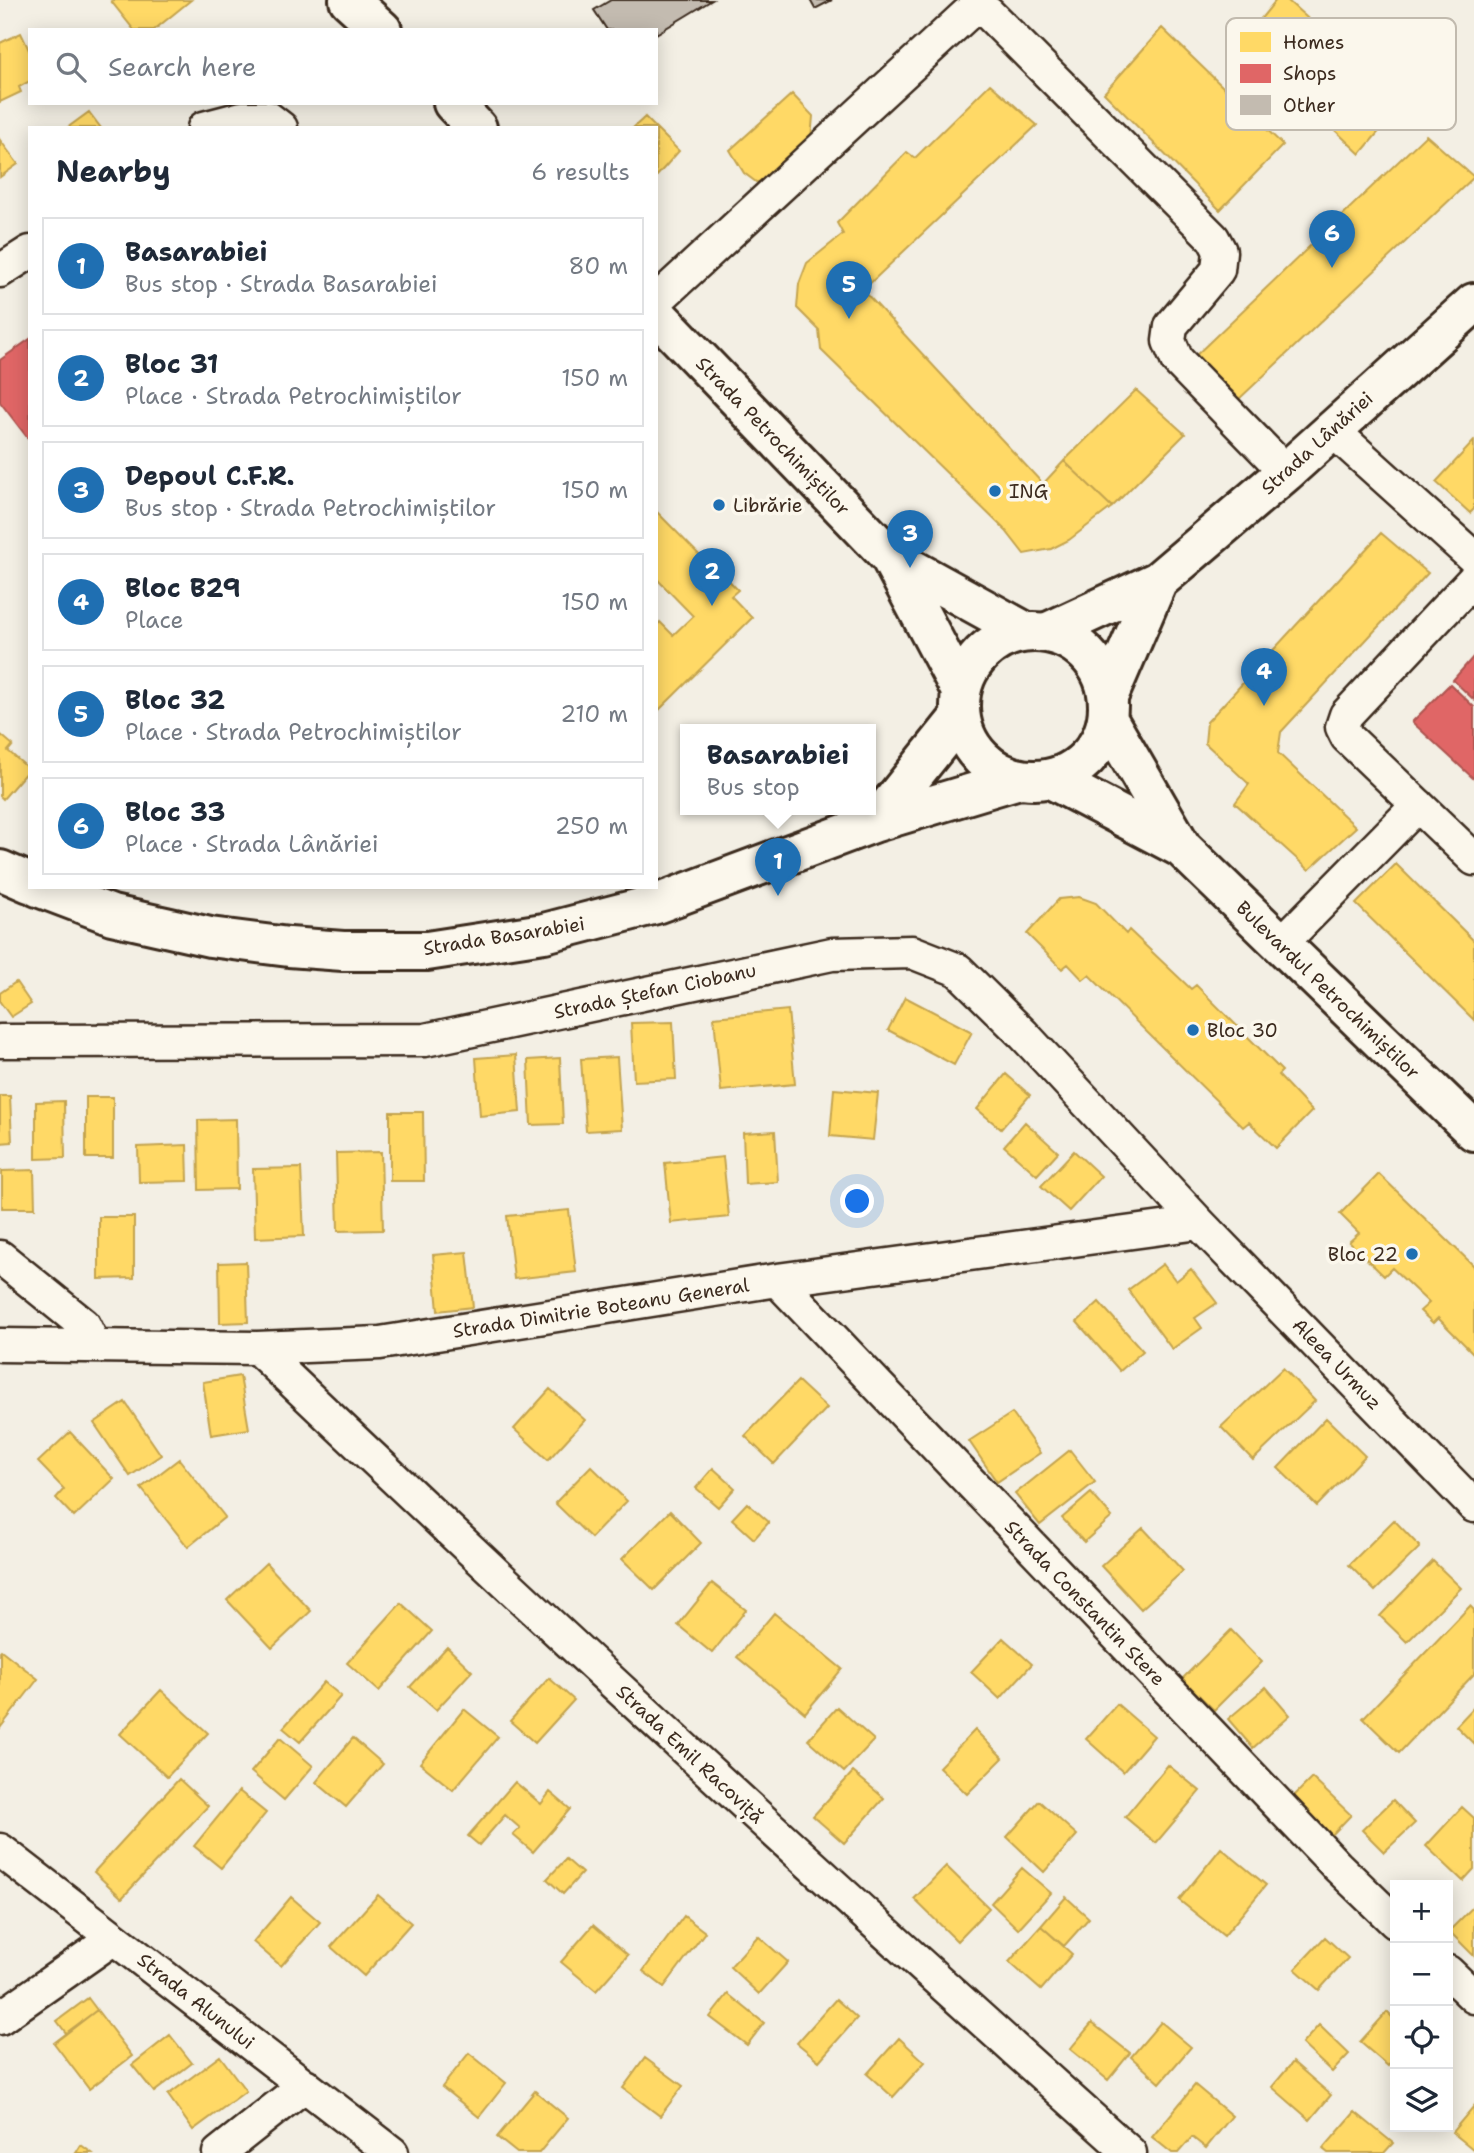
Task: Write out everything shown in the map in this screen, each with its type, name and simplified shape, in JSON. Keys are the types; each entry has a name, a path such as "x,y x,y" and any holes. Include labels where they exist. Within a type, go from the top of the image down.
{"main road":[{"path":"349,0 381,28"},
{"path":"365,0 382,28"},
{"path":"455,105 475,126"},
{"name":"Strada Lânăriei","path":"1157,581 1286,472 1474,303"},
{"name":"Strada Petrochimiștilor","path":"658,316 890,557 961,704"},
{"name":"Strada Petrochimiștilor","path":"890,557 1037,632"},
{"path":"876,822 961,704 969,670 984,651 1003,638 1037,632 1157,581"},
{"path":"961,704 967,739 980,757 998,771 1035,779 1071,771 1088,758 1101,741 1108,708 1157,581"},
{"path":"1037,632 1070,640 1088,654 1102,673 1108,708"},
{"name":"Bulevardul Petrochimiștilor","path":"1108,708 1182,848 1474,1131"},
{"name":"Bulevardul Petrochimiștilor","path":"1035,779 1182,848"},
{"name":"Strada Basarabiei","path":"43,889 112,915 210,937 343,951 428,951 544,933 622,914 758,868 876,822 1035,779"},
{"path":"0,870 28,882"}],"street":[{"path":"658,299 967,14 978,9 988,13 1213,238 1220,251 1218,270 1171,326 1169,341 1177,360 1286,472"},
{"path":"212,126 242,118 268,118 278,126"},
{"path":"0,271 28,253"},
{"path":"1332,430 1474,558"},
{"path":"1474,579 1346,715 1342,727 1347,737 1474,859"},
{"path":"1280,944 1418,805"},
{"name":"Strada Ștefan Ciobanu","path":"0,1041 425,1040 832,954 912,952 958,970 1024,1035 1199,1223"},
{"name":"Strada Dimitrie Boteanu General","path":"0,1345 257,1348 380,1343 777,1280 1199,1223"},
{"name":"Aleea Urmuz","path":"1199,1223 1474,1506"},
{"path":"0,1257 84,1325 94,1345"},
{"name":"Strada Constantin Stere","path":"777,1280 1327,1857 1390,1917"},
{"name":"Strada Emil Racoviță","path":"257,1348 449,1531 751,1810 1130,2153"},
{"name":"Strada Alunului","path":"0,1850 392,2153"},
{"path":"0,2018 114,1938"},
{"path":"1453,1977 1474,1997"},
{"path":"219,2153 305,2085"}],"building: Homes":[{"path":"191,0 156,28 132,28 111,1"},
{"path":"1276,0 1287,0 1307,18 1261,18"},
{"path":"1162,28 1226,90 1226,130 1267,130 1283,145 1220,210 1104,93"},
{"path":"21,33 28,48 28,82 19,87 21,92 0,102 0,43"},
{"path":"990,84 1037,125 863,290 1043,484 1064,461 1112,507 1069,540 1051,549 1024,554 1006,531 821,350 819,330 797,308 799,284 807,263 843,234 837,223 907,152 915,158"},
{"path":"792,94 813,116 811,139 772,181 756,182 744,173 730,150"},
{"path":"89,112 100,126 70,126"},
{"path":"645,117 654,126 635,126"},
{"path":"658,130 679,151 658,175"},
{"path":"1335,130 1380,130 1360,154"},
{"path":"1426,135 1474,177 1237,401 1191,360"},
{"path":"0,140 18,164 0,177"},
{"path":"1136,390 1185,434 1112,507 1064,461"},
{"path":"1474,441 1474,509 1470,513 1436,482"},
{"path":"658,513 718,574 722,573 738,590 731,596 752,618 658,711 658,624 660,622 673,635 693,616 658,580"},
{"path":"1381,533 1428,573 1281,732 1278,753 1356,827 1309,870 1235,803 1249,784 1205,743 1207,722"},
{"path":"0,734 13,745 8,751 28,770 3,799 0,796"},
{"path":"1396,864 1474,941 1474,1020 1356,904"},
{"name":"Bloc 30","path":"1079,897 1096,903 1126,934 1129,930 1191,989 1196,985 1282,1071 1278,1075 1312,1111 1276,1148 1249,1122 1243,1127 1089,975 1083,980 1068,964 1062,969 1027,934 1059,899"},
{"path":"16,982 31,1004 11,1017 0,1002 0,993"},
{"path":"905,997 972,1032 954,1065 888,1030"},
{"path":"788,1010 795,1084 721,1091 714,1017"},
{"path":"673,1022 676,1079 634,1081 631,1023"},
{"path":"516,1055 520,1112 480,1116 476,1058"},
{"path":"617,1057 622,1129 586,1131 581,1059"},
{"path":"560,1058 563,1124 531,1125 528,1060"},
{"path":"1006,1074 1030,1095 1001,1129 977,1109"},
{"path":"834,1089 878,1093 873,1140 830,1136"},
{"path":"0,1096 10,1096 12,1142 0,1143"},
{"path":"86,1097 113,1097 113,1158 86,1158"},
{"path":"64,1101 65,1158 36,1159 36,1102"},
{"path":"390,1112 423,1112 424,1181 390,1181"},
{"path":"236,1119 237,1189 199,1190 198,1120"},
{"path":"1025,1122 1058,1152 1037,1175 1004,1146"},
{"path":"775,1131 778,1182 745,1184 743,1133"},
{"path":"187,1145 188,1181 139,1182 138,1147"},
{"path":"1074,1151 1101,1176 1069,1211 1041,1186"},
{"path":"381,1152 383,1230 338,1231 336,1153"},
{"path":"723,1157 729,1217 671,1223 665,1163"},
{"path":"301,1168 304,1236 255,1238 253,1169"},
{"path":"34,1170 35,1208 2,1208 2,1171"},
{"name":"Bloc 22","path":"1379,1174 1474,1266 1474,1354 1438,1318 1433,1323 1420,1311 1429,1303 1392,1268 1384,1276 1349,1242 1359,1233 1340,1214"},
{"path":"569,1210 576,1272 514,1279 507,1216"},
{"path":"99,1217 134,1217 134,1278 99,1279"},
{"path":"467,1252 473,1307 438,1311 433,1255"},
{"path":"246,1262 248,1322 220,1323 219,1263"},
{"path":"1163,1264 1176,1281 1191,1269 1217,1303 1195,1318 1202,1328 1172,1349 1128,1290"},
{"path":"1099,1302 1143,1351 1120,1371 1077,1322"},
{"path":"1283,1368 1315,1401 1253,1460 1221,1427"},
{"path":"240,1376 249,1429 211,1435 203,1382"},
{"path":"798,1381 827,1408 774,1464 745,1436"},
{"path":"550,1389 585,1420 548,1460 514,1429"},
{"path":"125,1402 161,1455 130,1476 94,1423"},
{"path":"1012,1413 1040,1453 997,1482 969,1441"},
{"path":"1326,1418 1365,1456 1317,1506 1278,1468"},
{"path":"70,1432 114,1479 74,1517 56,1498 64,1489 38,1462"},
{"path":"1070,1450 1095,1482 1040,1525 1015,1494"},
{"path":"179,1459 225,1517 188,1547 141,1488"},
{"path":"591,1466 627,1501 591,1538 555,1503"},
{"path":"713,1468 735,1488 718,1507 696,1488"},
{"path":"1091,1493 1112,1517 1084,1542 1062,1518"},
{"path":"747,1503 769,1522 754,1539 732,1519"},
{"path":"670,1511 701,1543 654,1590 622,1559"},
{"path":"1394,1520 1420,1547 1375,1591 1349,1565"},
{"path":"1143,1528 1183,1571 1141,1609 1101,1566"},
{"path":"1433,1561 1461,1588 1407,1642 1380,1616"},
{"path":"266,1563 311,1611 272,1648 227,1600"},
{"path":"712,1583 746,1610 712,1653 678,1625"},
{"path":"401,1603 432,1631 379,1691 347,1663"},
{"path":"1470,1606 1474,1610 1474,1674 1399,1753 1363,1718"},
{"path":"774,1613 842,1669 805,1713 737,1657"},
{"path":"1231,1630 1262,1662 1214,1710 1182,1679"},
{"path":"1003,1638 1032,1664 1000,1699 971,1672"},
{"path":"447,1647 472,1671 436,1710 410,1687"},
{"path":"0,1651 38,1679 0,1728"},
{"path":"549,1678 574,1700 535,1743 510,1721"},
{"path":"324,1682 341,1696 300,1742 283,1728"},
{"path":"1266,1687 1290,1715 1253,1748 1228,1719"},
{"path":"161,1690 208,1733 167,1777 120,1734"},
{"path":"1117,1704 1154,1736 1123,1772 1086,1739"},
{"path":"837,1707 874,1740 844,1772 808,1740"},
{"path":"1474,1707 1474,1744 1456,1726"},
{"path":"464,1709 498,1737 453,1790 420,1763"},
{"path":"975,1730 1003,1758 967,1794 939,1767"},
{"path":"280,1738 313,1766 284,1800 251,1772"},
{"path":"353,1738 383,1764 346,1807 316,1782"},
{"path":"1168,1765 1200,1791 1156,1843 1125,1817"},
{"path":"853,1772 884,1798 844,1843 813,1816"},
{"path":"1312,1778 1351,1815 1328,1839 1289,1801"},
{"path":"179,1779 208,1806 122,1898 94,1872"},
{"path":"515,1782 541,1804 550,1792 570,1809 533,1852 513,1835 520,1828 505,1815 479,1845 468,1836"},
{"path":"239,1791 266,1813 221,1868 194,1846"},
{"path":"1393,1800 1415,1823 1384,1852 1362,1830"},
{"path":"1039,1801 1077,1835 1044,1872 1007,1837"},
{"path":"1462,1807 1474,1818 1474,1869 1463,1881 1426,1846"},
{"path":"1221,1848 1266,1885 1224,1936 1179,1900"},
{"path":"566,1859 582,1873 563,1894 547,1879"},
{"path":"946,1866 989,1908 957,1941 914,1899"},
{"path":"1022,1868 1051,1893 1018,1929 991,1903"},
{"path":"378,1895 411,1923 364,1976 331,1947"},
{"path":"291,1897 320,1922 281,1966 253,1942"},
{"path":"1066,1897 1089,1918 1064,1946 1041,1926"},
{"path":"1474,1906 1474,1956 1453,1935 1453,1927"},
{"path":"684,1916 705,1932 664,1987 643,1971"},
{"path":"593,1925 628,1955 596,1991 561,1962"},
{"path":"1041,1926 1072,1954 1041,1990 1009,1962"},
{"path":"758,1936 788,1962 759,1994 730,1967"},
{"path":"1325,1937 1348,1958 1319,1990 1295,1969"},
{"path":"728,1994 764,2023 747,2045 710,2017"},
{"path":"88,1998 97,2010 66,2033 57,2021"},
{"path":"836,1999 857,2018 819,2061 797,2043"},
{"path":"97,2010 132,2056 89,2089 54,2043"},
{"path":"1387,2012 1390,2015 1388,2066 1360,2042"},
{"path":"1161,2022 1191,2047 1160,2083 1131,2057"},
{"path":"1092,2023 1130,2053 1108,2080 1070,2049"},
{"path":"1319,2025 1349,2054 1332,2072 1302,2044"},
{"path":"170,2035 192,2063 154,2092 132,2065"},
{"path":"899,2038 925,2062 893,2097 867,2074"},
{"path":"469,2053 506,2083 479,2117 442,2087"},
{"path":"220,2056 246,2091 193,2130 168,2095"},
{"path":"645,2058 683,2086 660,2116 623,2088"},
{"path":"1293,2062 1331,2095 1310,2120 1272,2087"},
{"path":"1195,2085 1232,2116 1206,2148 1192,2137 1178,2153 1172,2153 1152,2137"},
{"path":"535,2091 568,2118 539,2153 517,2153 497,2137"},
{"path":"1474,2106 1474,2150 1453,2131"},
{"path":"1355,2112 1393,2143 1384,2153 1328,2153 1323,2149"},
{"path":"81,2145 92,2153 76,2153"}],"building: Shops":[{"path":"28,340 28,438 0,402 0,360"},
{"path":"1474,656 1474,700 1453,680"},
{"path":"1450,684 1474,707 1474,779 1412,722"}],"building: Other":[{"path":"611,0 712,0 658,33 658,28 606,28 594,10"},
{"path":"810,0 832,0 815,9"}],"place":[{"name":"Bloc 33","path":"1332,268"},
{"name":"Bloc 32","path":"849,319"},
{"name":"ING","path":"995,491"},
{"name":"Librărie","path":"719,505"},
{"name":"Depoul C.F.R.","path":"910,568"},
{"name":"Bloc 31","path":"712,606"},
{"name":"Bloc B29","path":"1264,706"},
{"name":"Basarabiei","path":"778,896"},
{"name":"Bloc 30","path":"1193,1030"},
{"name":"Bloc 22","path":"1412,1254"}]}
